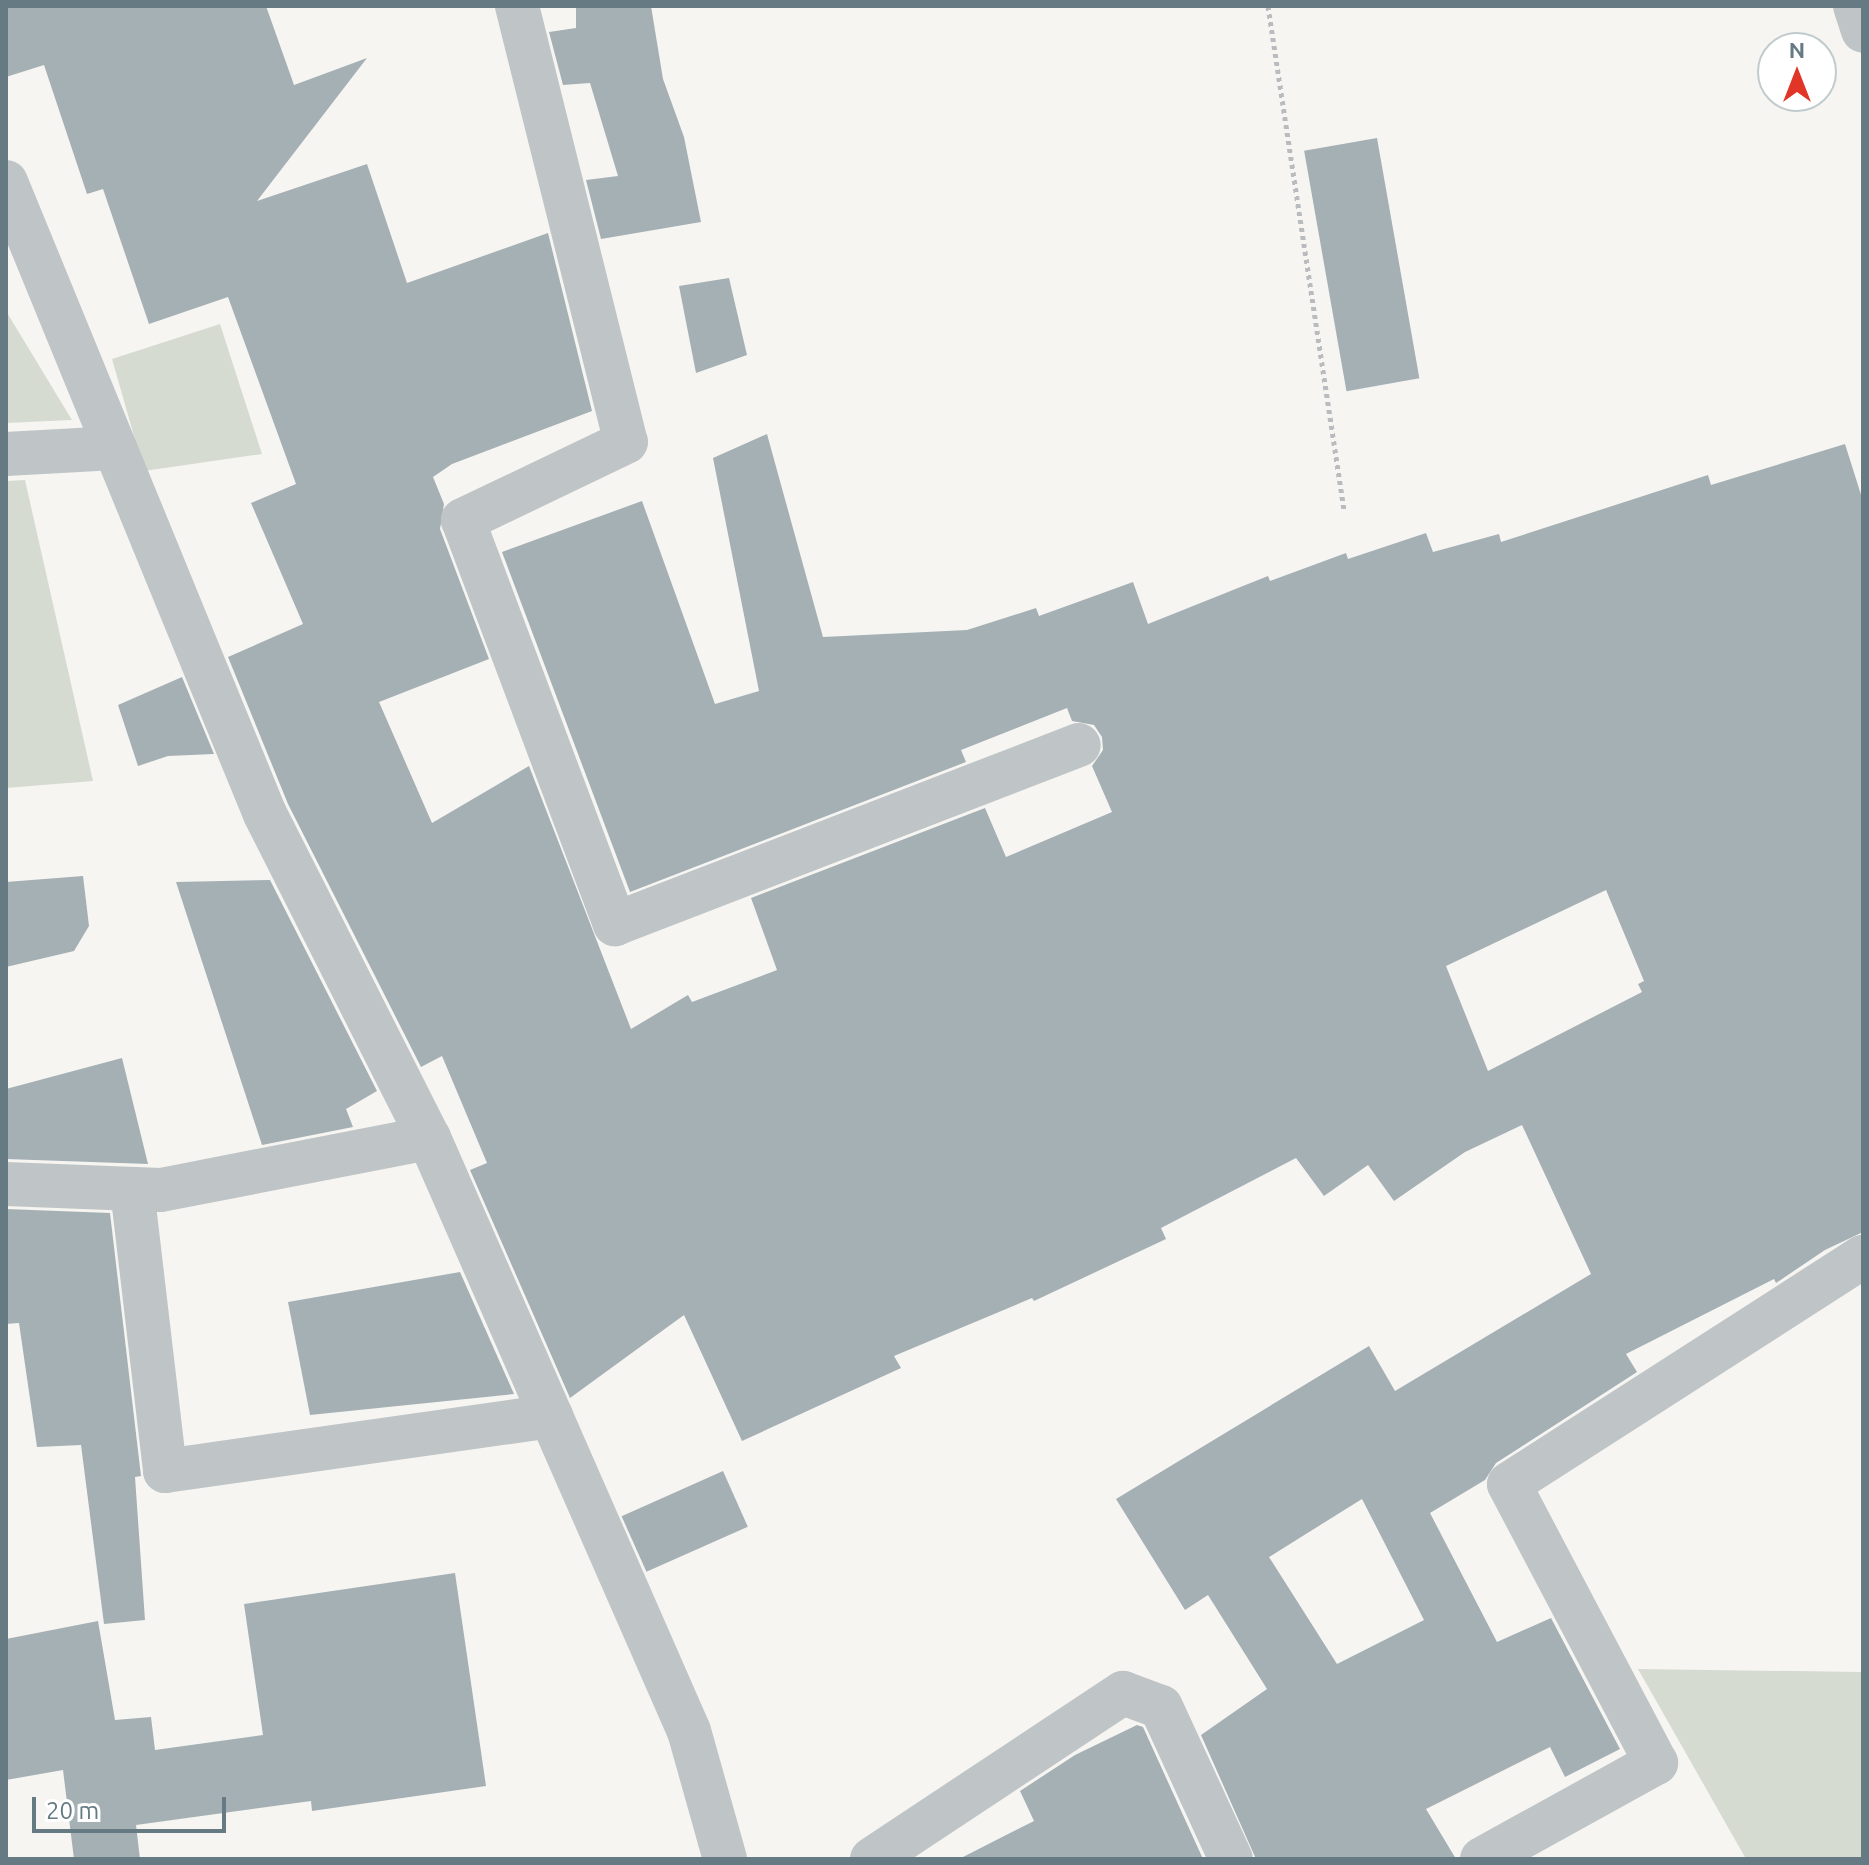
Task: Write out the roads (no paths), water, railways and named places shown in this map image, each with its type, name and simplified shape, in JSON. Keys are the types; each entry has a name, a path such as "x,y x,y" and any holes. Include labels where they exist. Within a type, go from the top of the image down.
{"street":[{"path":"517,6 626,442 463,520 615,924 1079,745"},
{"path":"1855,6 1863,31"},
{"path":"6,182 265,814 429,1138 689,1731 725,1859"},
{"path":"6,454 115,448"},
{"path":"6,1184 161,1190 429,1138"},
{"path":"132,1189 165,1471 551,1416"},
{"path":"1482,1859 1656,1763 1509,1484 1863,1257"},
{"path":"872,1859 1123,1693 1161,1707 1231,1859"}]}
